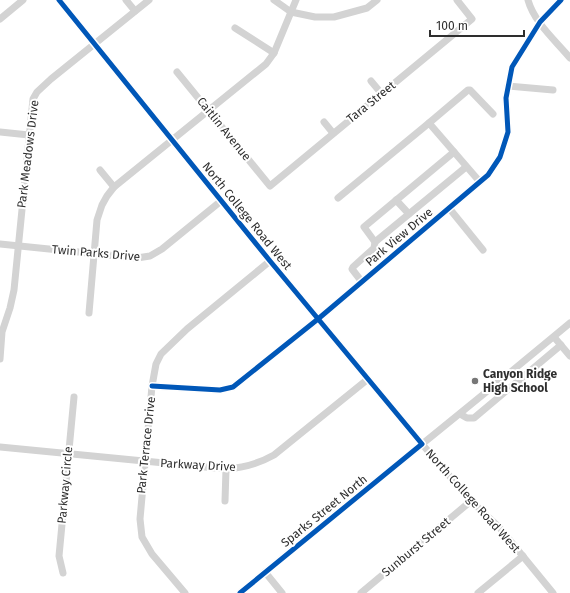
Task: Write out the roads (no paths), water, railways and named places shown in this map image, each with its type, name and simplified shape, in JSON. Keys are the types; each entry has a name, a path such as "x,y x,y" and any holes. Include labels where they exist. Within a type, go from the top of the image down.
{"street":[{"path":"0,19 23,0"},
{"name":"North College Road West","path":"59,0 270,261 422,444 471,501 499,527 553,593"},
{"path":"126,0 135,12"},
{"name":"Park Meadows Drive","path":"0,359 2,332 14,290 33,99 37,92 149,0"},
{"path":"274,0 291,12 315,16 334,17 367,8 377,0"},
{"path":"89,314 97,220 107,196 114,187 266,64 274,53 296,0"},
{"name":"Tara Street","path":"270,186 472,19 457,0"},
{"path":"528,0 529,5 540,22 570,58"},
{"name":"Park View Drive","path":"152,386 220,390 233,388 318,319 488,175 500,157 508,132 506,98 512,67 540,22 561,0"},
{"path":"235,28 274,53"},
{"name":"Caitlin Avenue","path":"177,72 270,186"},
{"path":"371,81 381,94"},
{"path":"508,86 553,90"},
{"path":"338,198 468,90 470,90 492,114"},
{"path":"324,122 333,133"},
{"path":"429,122 480,182"},
{"path":"0,132 29,135"},
{"path":"375,242 364,227 454,152"},
{"path":"362,282 352,269 374,248 375,242 466,167"},
{"path":"100,170 114,187"},
{"path":"396,200 409,214"},
{"name":"Twin Parks Drive","path":"0,244 137,258 150,256 162,249 221,201"},
{"path":"449,208 484,250"},
{"name":"Park Terrace Drive","path":"185,593 152,554 142,537 140,518 152,386 156,364 169,345 270,261"},
{"name":"Sparks Street North","path":"240,593 570,323"},
{"path":"554,337 570,356"},
{"path":"460,414 467,418 474,418 561,345"},
{"name":"Parkway Drive","path":"0,447 145,462 226,469 239,468 274,456 368,379"},
{"name":"Parkway Circle","path":"63,573 59,556 74,397"},
{"path":"225,501 226,469"},
{"name":"Sunburst Street","path":"361,593 471,501"},
{"path":"478,593 523,556"},
{"path":"265,572 282,593"}],"place":[{"name":"Canyon Ridge High School","path":"475,381"}]}
